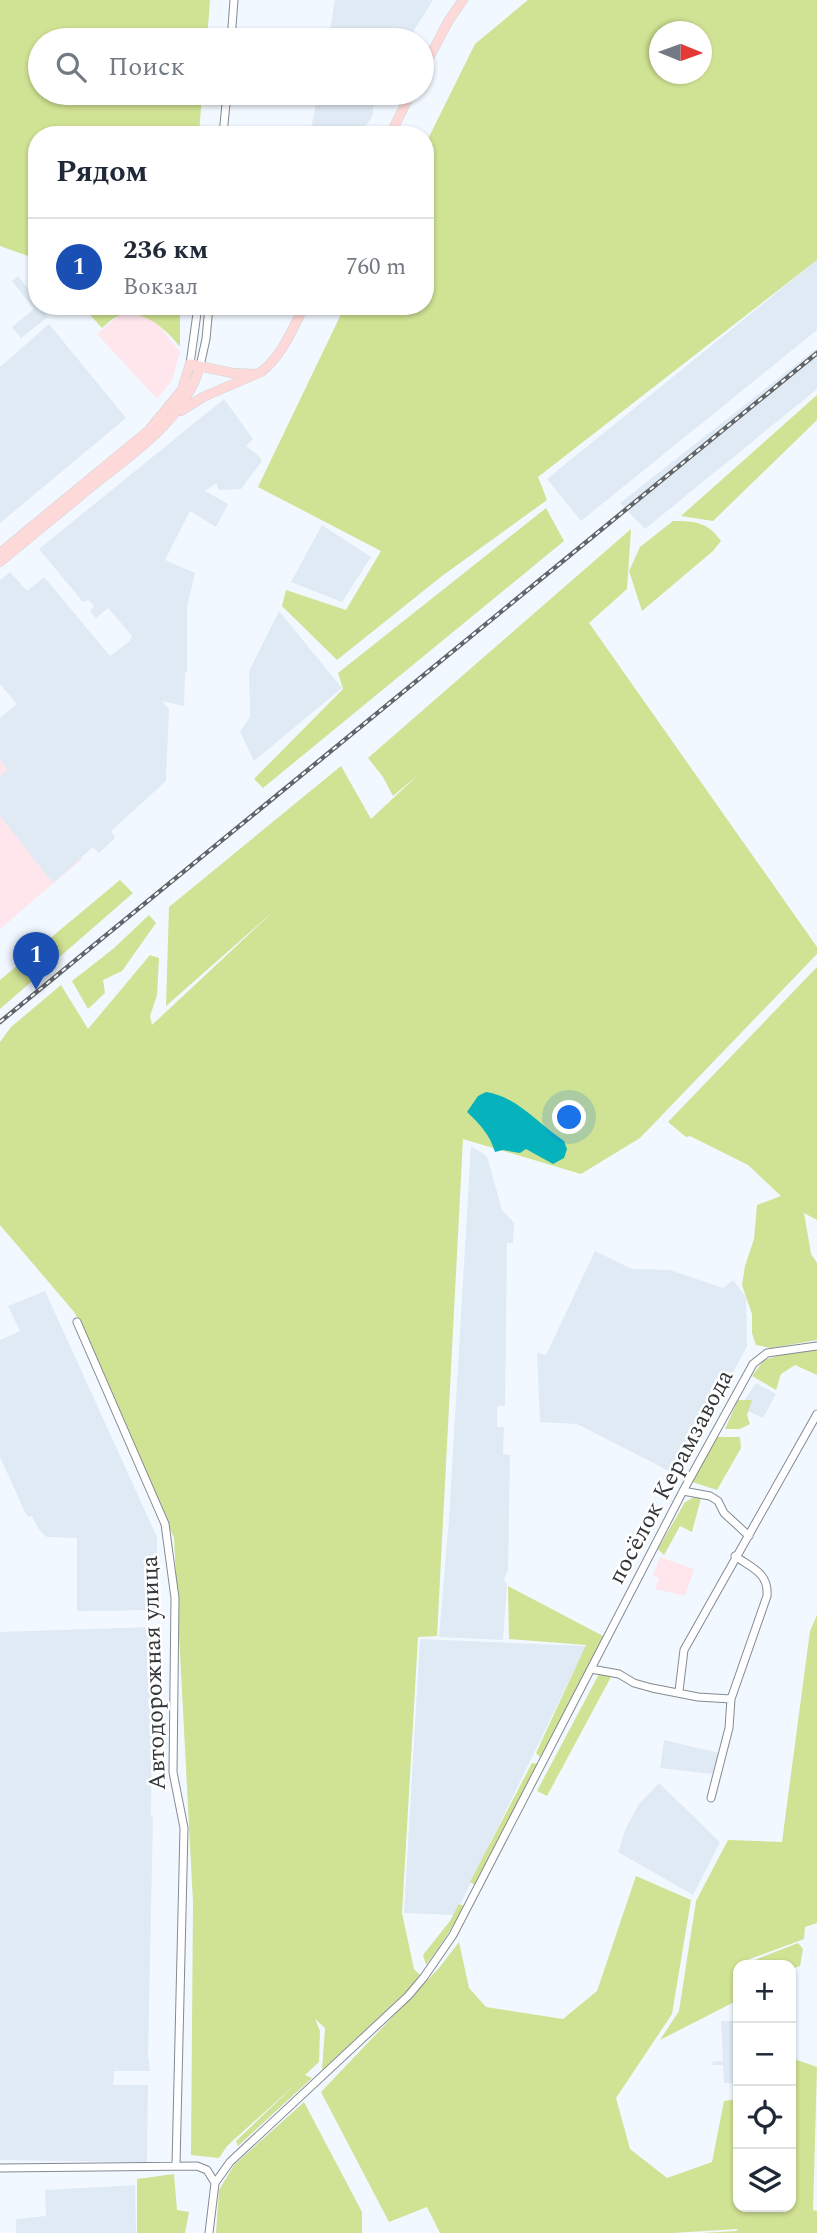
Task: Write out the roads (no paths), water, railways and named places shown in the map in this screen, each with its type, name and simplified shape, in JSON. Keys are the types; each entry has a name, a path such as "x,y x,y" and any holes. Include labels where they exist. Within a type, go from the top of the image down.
{"main road":[{"path":"434,48 452,14 463,0"},
{"path":"394,126 405,105"},
{"path":"1,556 140,447 170,419 203,397 268,367 280,352 299,315"},
{"path":"1,556 149,430 182,390 190,364 232,373 256,374"},
{"path":"170,419 190,393 200,366"}],"street":[{"path":"232,28 234,0"},
{"path":"224,126 226,105"},
{"path":"190,364 197,315"},
{"path":"200,366 208,315"},
{"name":"Автодорожная улица","path":"77,1322 165,1524 172,1575 175,1618 173,1772 184,1828 176,2165"},
{"name":"посёлок Керамзавода","path":"591,1669 683,1491 757,1358 767,1353 817,1346"},
{"path":"679,1691 684,1650 817,1414"},
{"path":"683,1491 710,1496 718,1501 724,1513 749,1536"},
{"path":"711,1798 729,1728 731,1699 756,1632 768,1586 765,1577 735,1556"},
{"path":"209,2233 215,2183 230,2162 408,1996 424,1977 465,1913 591,1669 619,1674 634,1684 698,1697 731,1699"},
{"path":"0,2168 197,2166 207,2170 215,2183"}],"water":[{"path":"486,1092 518,1105 564,1141 567,1149 564,1158 553,1164 526,1149 520,1153 503,1150 495,1152 484,1130 467,1112 478,1096"}],"railway":[{"path":"0,1022 817,353"}],"place":[{"name":"236 км","path":"36,990"}]}
